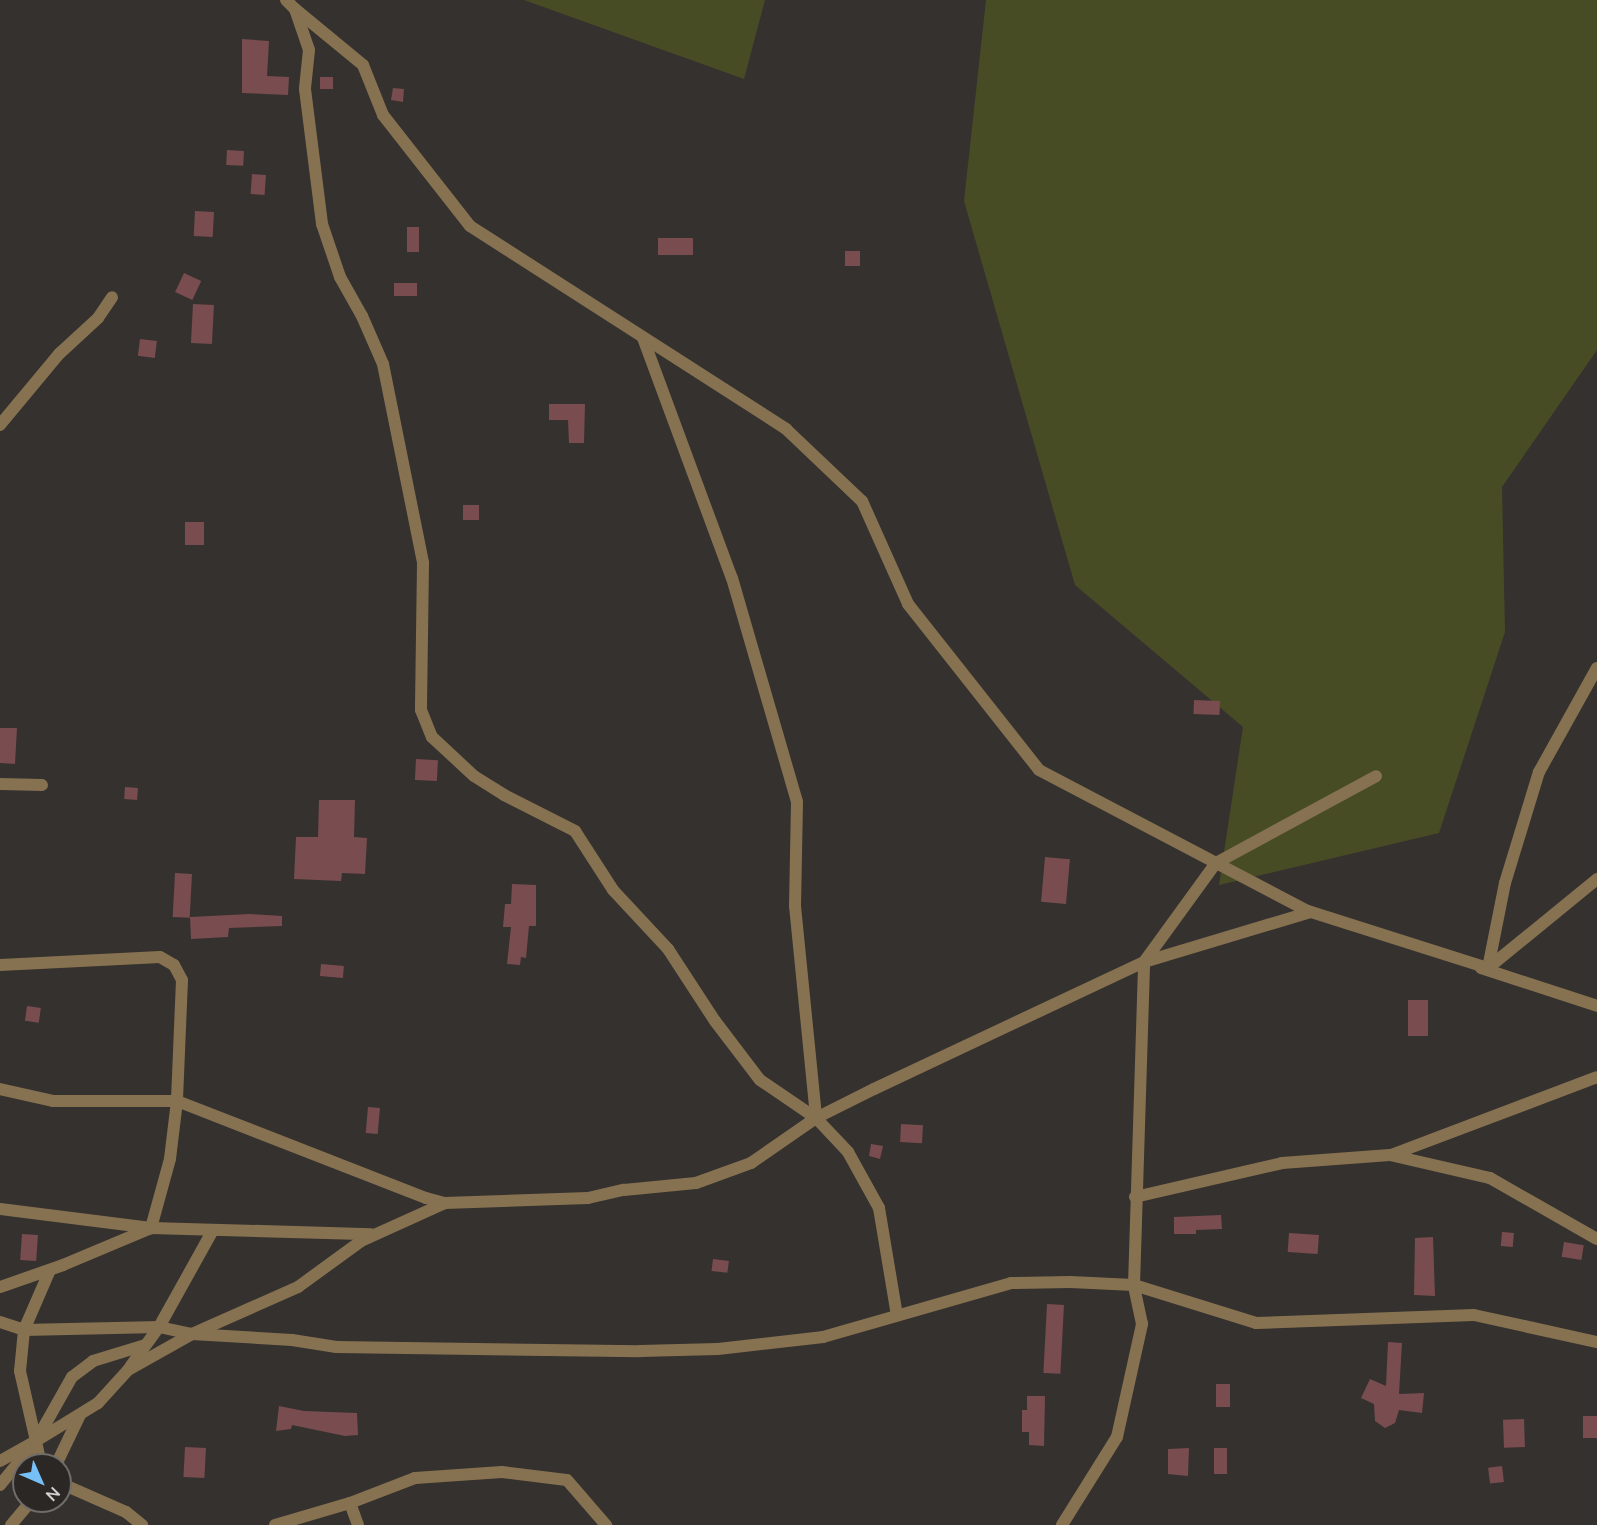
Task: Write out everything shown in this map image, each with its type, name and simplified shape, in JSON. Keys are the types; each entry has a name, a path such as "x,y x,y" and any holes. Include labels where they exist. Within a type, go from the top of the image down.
{"street":[{"path":"290,5 363,65 382,115 470,226 786,429 862,501 908,604 1039,770 1308,911 1597,1006"},
{"path":"290,5 309,50 305,89 322,224 340,277 362,316 383,364 423,563 421,710 432,737 474,777 575,831 614,890 668,949 715,1021 760,1080 816,1118 848,1152 879,1208 897,1316"},
{"path":"0,425 59,354 98,318 112,297"},
{"path":"643,338 732,578 797,802 795,906 816,1118"},
{"path":"1488,968 1505,883 1539,772 1597,668"},
{"path":"1062,1525 1117,1437 1142,1324 1134,1285 1144,962 1216,863 1376,776"},
{"path":"0,784 42,785"},
{"path":"1488,968 1597,879"},
{"path":"0,1089 53,1101 177,1101 426,1198 445,1203 588,1198 624,1190 696,1183 750,1162 816,1118 1144,962 1308,911 1488,968"},
{"path":"0,965 160,957 174,965 182,980 177,1101 170,1159 151,1228"},
{"path":"1135,1197 1282,1163 1390,1155 1597,1077"},
{"path":"1390,1155 1490,1178 1597,1239"},
{"path":"128,1370 192,1334 298,1287 361,1241 445,1203"},
{"path":"0,1209 151,1228 375,1234"},
{"path":"0,1287 50,1270 151,1228"},
{"path":"0,1461 98,1403 128,1370 159,1327 213,1230"},
{"path":"38,1453 20,1371 24,1330 50,1270"},
{"path":"0,1322 24,1330 159,1327 192,1334 292,1340 336,1347 707,1349 823,1337 1011,1283 1134,1285 1256,1323 1474,1315 1597,1342"},
{"path":"0,1485 36,1441 72,1377 93,1361 145,1345"},
{"path":"62,1453 80,1414"},
{"path":"275,1525 350,1503 415,1478 502,1472 567,1480 606,1525"},
{"path":"72,1488 126,1512 142,1525"},
{"path":"350,1503 358,1525"},
{"path":"11,1525 21,1513"}],"green space":[{"path":"524,0 765,0 744,79"},
{"path":"986,0 1597,0 1597,350 1502,487 1505,632 1439,833 1219,885 1243,727 1075,585 964,201"}],"building":[{"path":"242,39 269,41 267,76 289,77 288,95 242,93"},
{"path":"320,77 333,77 333,89 320,89"},
{"path":"393,88 404,89 403,102 391,100"},
{"path":"227,150 244,151 243,166 226,165"},
{"path":"252,174 266,175 265,195 251,194"},
{"path":"195,211 214,212 213,237 194,236"},
{"path":"407,227 419,227 419,252 407,252"},
{"path":"658,238 693,238 693,255 658,255"},
{"path":"845,251 860,251 860,266 845,266"},
{"path":"184,273 201,281 192,300 175,292"},
{"path":"394,283 417,283 417,296 394,296"},
{"path":"193,304 214,305 212,344 191,343"},
{"path":"140,339 157,341 155,358 138,356"},
{"path":"549,404 585,404 584,443 569,443 568,420 549,420"},
{"path":"463,505 479,505 479,520 463,520"},
{"path":"185,522 204,522 204,545 185,545"},
{"path":"1194,700 1220,701 1219,715 1194,714"},
{"path":"0,728 17,728 15,764 0,763"},
{"path":"416,759 438,760 437,781 415,780"},
{"path":"125,787 138,788 137,800 124,799"},
{"path":"319,800 355,800 354,837 367,838 365,874 342,873 341,881 294,879 296,837 318,837"},
{"path":"1045,857 1070,859 1066,904 1041,902"},
{"path":"175,873 192,874 190,918 173,917"},
{"path":"512,884 536,885 536,926 529,926 526,958 521,957 520,965 507,964 511,927 503,927 505,904 511,904"},
{"path":"250,914 282,916 282,926 229,928 228,937 191,939 190,917"},
{"path":"321,964 344,966 343,978 320,976"},
{"path":"1408,1000 1428,1000 1428,1036 1408,1036"},
{"path":"27,1006 41,1008 39,1023 25,1021"},
{"path":"368,1107 380,1108 378,1134 366,1133"},
{"path":"901,1124 923,1125 922,1143 900,1142"},
{"path":"871,1144 883,1146 880,1159 869,1156"},
{"path":"1221,1215 1222,1229 1196,1230 1196,1234 1174,1234 1174,1217"},
{"path":"1502,1232 1514,1233 1513,1247 1501,1246"},
{"path":"1289,1233 1319,1235 1318,1254 1288,1252"},
{"path":"22,1234 38,1235 36,1261 20,1260"},
{"path":"1433,1237 1435,1296 1414,1295 1415,1238"},
{"path":"1564,1242 1584,1245 1581,1260 1562,1257"},
{"path":"713,1259 729,1261 727,1273 712,1271"},
{"path":"1047,1304 1064,1305 1060,1374 1043,1373"},
{"path":"1388,1342 1402,1343 1399,1394 1424,1393 1422,1413 1399,1410 1395,1423 1385,1428 1375,1421 1374,1404 1361,1398 1370,1379 1386,1386"},
{"path":"1216,1384 1230,1384 1230,1407 1216,1407"},
{"path":"1027,1396 1045,1396 1044,1446 1029,1445 1029,1432 1022,1432 1022,1410 1027,1410"},
{"path":"279,1406 304,1411 357,1413 358,1435 345,1436 292,1425 291,1429 276,1431"},
{"path":"1583,1416 1597,1416 1597,1438 1583,1438"},
{"path":"1524,1419 1525,1447 1504,1448 1503,1420"},
{"path":"185,1447 206,1448 204,1478 183,1477"},
{"path":"1189,1448 1188,1476 1168,1474 1168,1449"},
{"path":"1214,1448 1227,1448 1227,1474 1214,1474"},
{"path":"1502,1466 1504,1482 1490,1484 1488,1468"}]}
